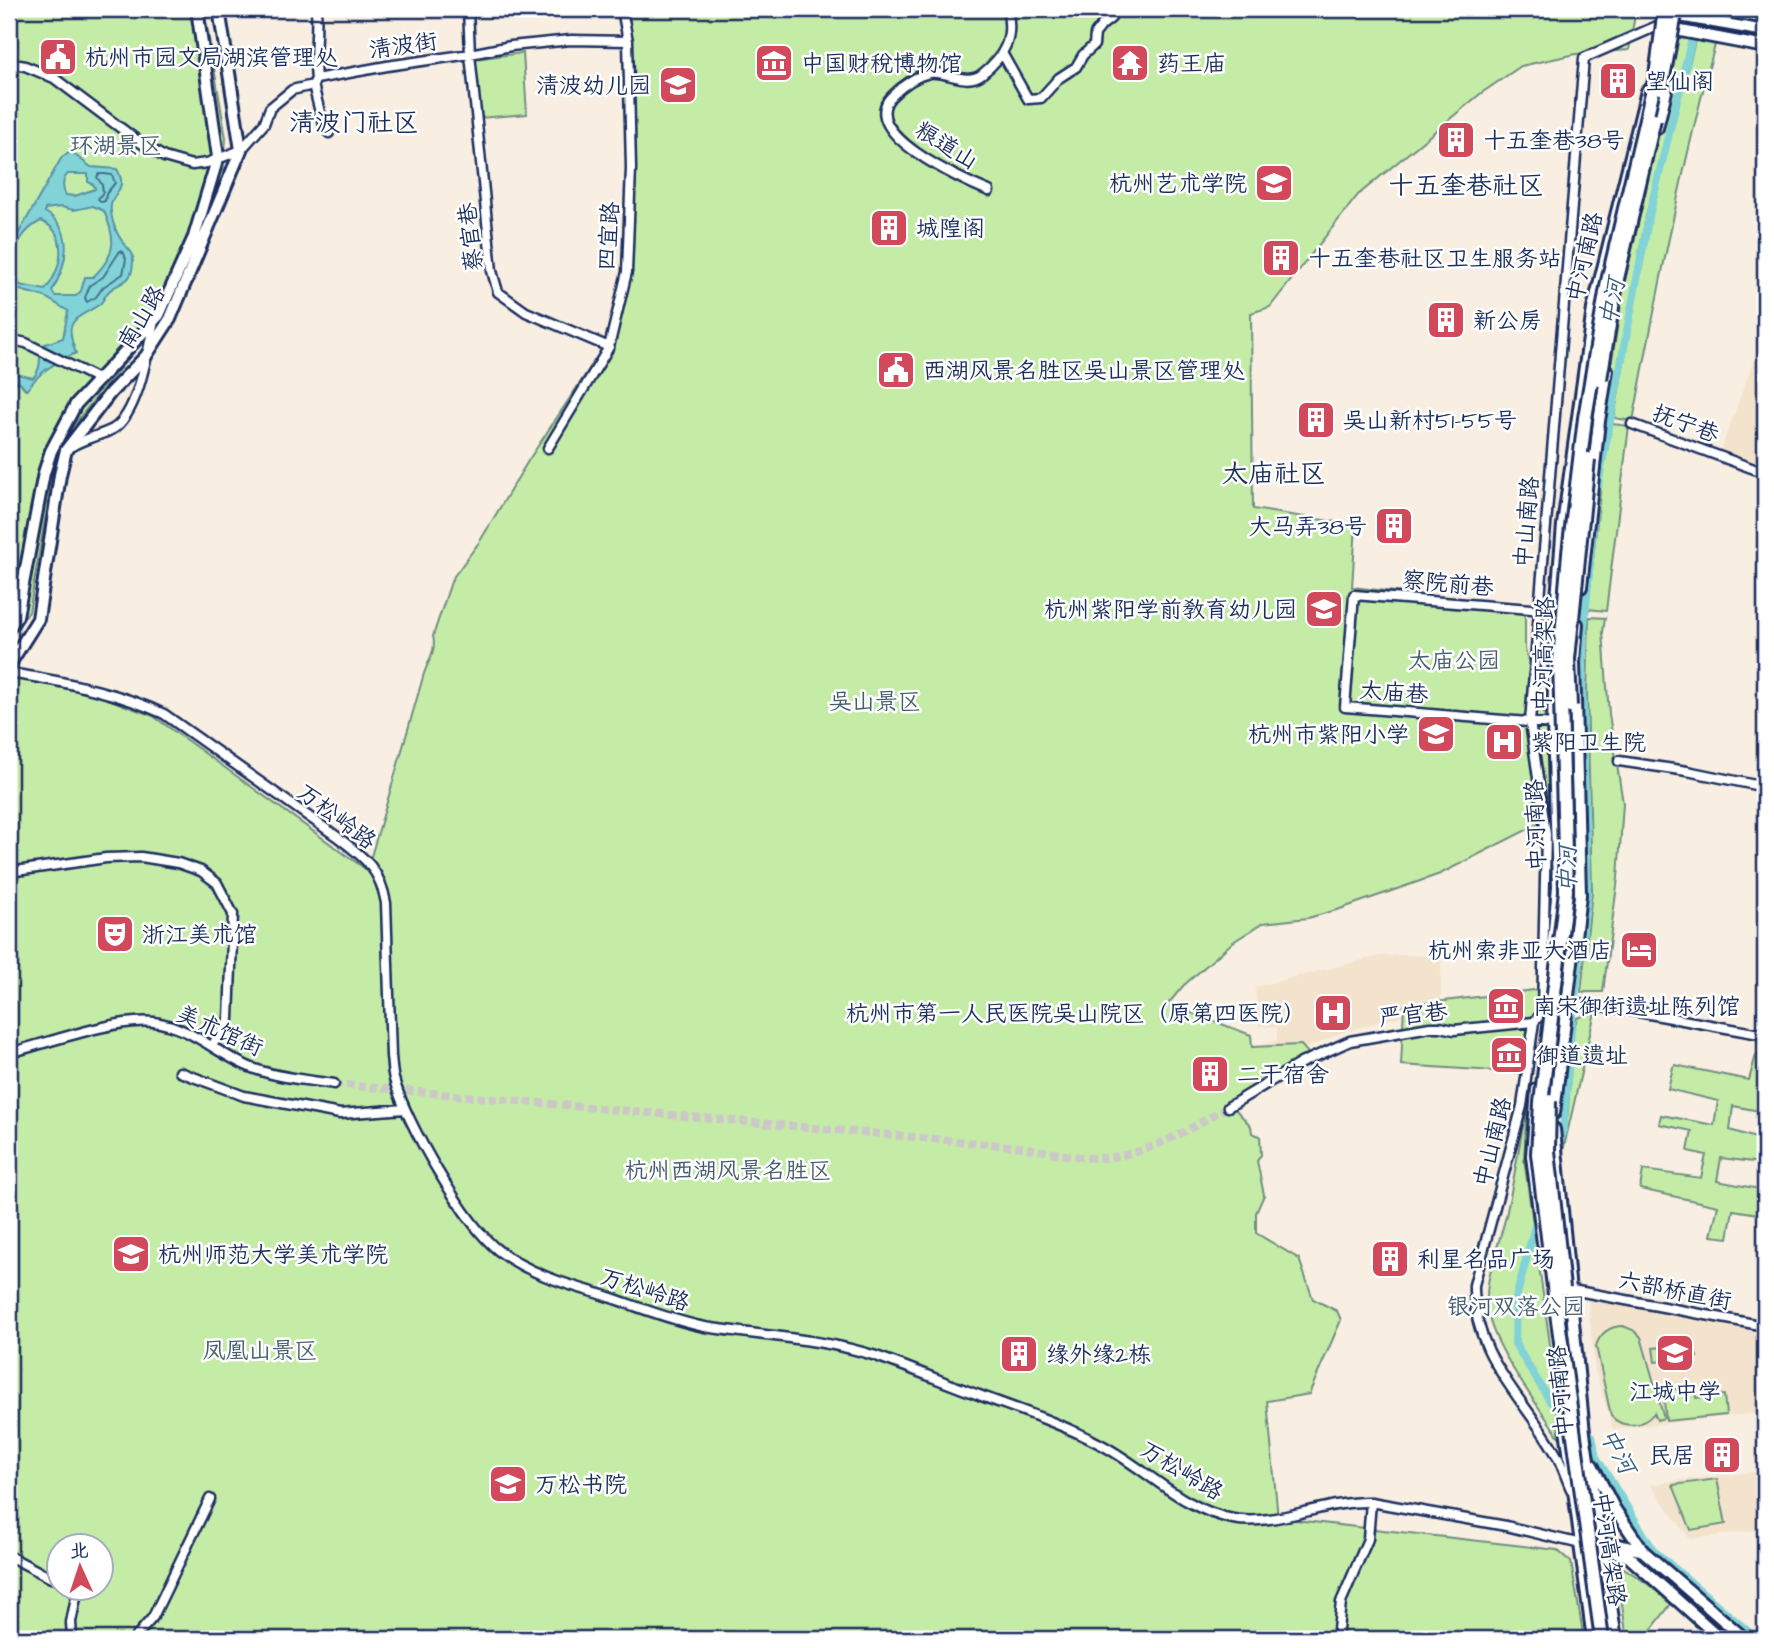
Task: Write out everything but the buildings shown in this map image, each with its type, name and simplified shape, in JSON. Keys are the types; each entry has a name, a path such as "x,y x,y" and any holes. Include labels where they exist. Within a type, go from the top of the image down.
{"highway":[{"name":"中河高架路","path":"1602,1639 1538,1154 1541,1103 1566,891 1560,660 1569,553 1585,418 1608,281 1656,76 1660,13"},
{"name":"中河高架路","path":"1612,1637 1576,1423 1548,1151 1549,1105 1574,891 1568,659 1593,417 1616,283 1664,78 1684,13"},
{"path":"1581,1544 1594,1639"},
{"path":"1601,1547 1612,1637"}],"main road":[{"name":"南山路","path":"9,628 17,616 44,473 51,451 76,404 159,315 194,237 218,157 197,9"},
{"path":"219,9 241,150"},
{"path":"1660,13 1684,13 1765,31"},
{"path":"1660,13 1687,32 1765,47"},
{"name":"中河南路","path":"1581,1544 1532,1156 1558,886 1553,724 1556,611 1563,524 1593,309 1651,74 1660,13"},
{"name":"中河南路","path":"1601,1547 1584,1428 1575,1291 1555,1147 1554,1104 1569,1002 1580,895 1574,661 1595,454 1621,286 1669,77 1687,32 1684,13"},
{"name":"南山路","path":"9,665 38,619 66,450 110,393 146,356 170,319 241,150"},
{"name":"中河南路","path":"1588,1458 1614,1508 1643,1551 1745,1639"},
{"path":"1581,1544 1601,1547 1629,1557 1721,1639"},
{"path":"1601,1547 1615,1544 1643,1551"}],"street":[{"path":"316,9 318,30 314,57 315,82 322,120 329,133"},
{"name":"蔡官巷","path":"468,9 470,54 492,271 498,292 526,312 609,347"},
{"name":"四宜路","path":"548,448 609,347 627,272 631,168 628,41 622,9"},
{"path":"1007,9 1009,41 1002,53 1028,99 1041,98 1059,78 1076,67 1083,55 1094,45 1095,34 1111,18 1111,9"},
{"name":"中山南路","path":"1575,1498 1555,1453 1516,1398 1487,1348 1480,1334 1474,1308 1476,1275 1522,1106 1534,1022 1542,1013 1546,834 1530,722 1584,58 1660,13"},
{"name":"清波街","path":"241,150 264,124 270,108 292,90 315,82 387,65 511,46 571,40 628,41"},
{"name":"粮道山","path":"989,191 964,181 901,141 887,125 884,107 896,91 928,73 973,78 982,74 1002,53"},
{"path":"9,63 25,66 54,78 138,141 164,157 192,165 207,163 241,150"},
{"path":"66,450 84,438 113,429 126,416 135,394 154,320"},
{"path":"9,339 26,343 100,380"},
{"name":"抚宁巷","path":"1632,424 1765,473"},
{"name":"察院前巷","path":"1354,595 1556,611"},
{"name":"太庙巷","path":"1354,595 1345,707 1553,724"},
{"name":"万松岭路","path":"9,673 120,698 164,714 339,838 377,872 386,902 394,1078 405,1109 444,1180 466,1215 501,1253 557,1281 689,1324 831,1346 878,1357 1082,1435 1117,1453 1186,1500 1221,1516 1260,1520 1329,1506 1371,1502 1506,1526 1581,1544"},
{"path":"1619,761 1765,787"},
{"path":"9,872 106,858 141,857 201,871 217,883 233,914 229,1019 212,1046"},
{"path":"1534,1022 1557,1005 1569,1002 1765,1035"},
{"name":"美术馆街","path":"9,1053 130,1022 155,1023 183,1030 255,1069 334,1084"},
{"name":"严官巷","path":"1228,1107 1301,1063 1350,1041 1430,1027 1454,1030 1534,1022"},
{"path":"180,1072 244,1096 340,1114 405,1109"},
{"name":"六部桥直街","path":"1575,1291 1765,1326"},
{"path":"134,1639 153,1618 209,1499"},
{"path":"1337,1639 1341,1602 1368,1539 1371,1502"},
{"path":"9,1556 46,1573"},
{"path":"72,1639 71,1622 75,1602"}],"shaded area":[{"path":"1765,330 1765,473 1719,455"},
{"name":"杭州市第一人民医院吴山院区（原第四医院）","path":"1380,956 1441,957 1441,1005 1346,1031 1267,1065 1263,1045 1277,1040 1277,1027 1259,1026 1255,987"},
{"name":"江城中学","path":"1588,1300 1690,1315 1751,1330 1756,1335 1758,1371 1765,1371 1765,1412 1613,1429 1595,1370"},
{"path":"1765,1471 1765,1529 1690,1539 1651,1485 1681,1480"}],"green space":[{"name":"环湖景区","path":"9,9 204,9 226,138 223,178 169,309 66,434 56,456 29,612 9,635"},
{"name":"吴山景区","path":"624,9 1636,9 1629,50 1576,54 1521,66 1480,94 1358,195 1270,307 1251,313 1253,509 1356,525 1352,587 1525,607 1525,649 1548,728 1558,886 1548,1010 1542,1010 1542,995 1526,1073 1401,1065 1404,1006 1542,989 1544,821 1440,874 1308,918 1263,923 1233,942 1183,986 1168,1004 1251,1035 1252,1047 1301,1045 1308,1053 1235,1109 1251,1126 1252,1133 1260,1136 1261,1155 1257,1161 1264,1195 1256,1213 1256,1233 1299,1259 1313,1299 1337,1311 1341,1320 1309,1394 1267,1401 1278,1518 1557,1550 1571,1562 1584,1639 9,1639 9,676 44,681 108,699 153,716 367,870 423,677 433,652 433,636 452,579 480,541 528,461 613,333 630,236"},
{"path":"1678,32 1691,38 1646,216 1609,417 1603,416 1624,285 1671,80"},
{"path":"1696,37 1715,45 1680,185 1633,421 1614,418 1650,216"},
{"path":"523,53 527,114 480,118 474,59"},
{"path":"1612,424 1629,426 1606,611 1588,609 1601,483"},
{"path":"1589,617 1605,618 1603,632 1609,714 1623,803 1618,878 1603,992 1581,992 1592,891 1587,694"},
{"path":"1595,1012 1561,1160 1568,1111 1573,1031 1577,1018"},
{"path":"1756,1055 1765,1057 1765,1112 1733,1106 1730,1130 1765,1141 1762,1163 1721,1158 1717,1181 1765,1190 1765,1215 1733,1210 1728,1238 1711,1236 1718,1206 1640,1189 1643,1170 1701,1178 1706,1155 1688,1151 1692,1131 1659,1124 1661,1115 1714,1125 1718,1101 1668,1089 1673,1067 1675,1065 1749,1080"},
{"name":"银河双落公园","path":"1527,1101 1524,1159 1564,1444 1522,1384 1503,1351 1495,1336 1487,1307 1489,1280 1510,1197"},
{"path":"1623,1326 1641,1337 1664,1418 1657,1420 1654,1413 1639,1424 1633,1425 1621,1423 1611,1416 1596,1346 1606,1331"},
{"path":"1693,1344 1697,1357 1655,1362 1653,1348"},
{"path":"1695,1387 1696,1398 1724,1395 1726,1415 1666,1421 1663,1390"},
{"path":"1717,1479 1726,1524 1691,1530 1673,1485"},
{"path":"1624,1568 1655,1589 1671,1604 1644,1639 1627,1639 1617,1570"}],"water":[{"path":"71,152 91,167 117,169 121,183 111,205 112,216 119,236 132,254 132,268 126,281 109,291 100,304 73,323 71,333 76,353 43,372 27,390 20,383 15,382 9,386 9,383 17,374 33,378 39,366 42,345 63,338 68,311 45,297 20,290 13,284 9,287 9,240 17,236 62,157","holes":["68,174 88,174 88,182 94,185 95,189 75,196 66,195 63,184","93,206 104,211 111,230 112,246 107,261 93,277 85,277 81,291 76,296 55,296 52,291 65,259 65,238 55,219 45,212 45,209 61,207 74,210","41,221 56,234 59,243 59,263 45,290 20,285 14,267 16,249 32,226"]}],"waterway":[{"name":"中河","path":"1597,489 1649,216 1699,9"},
{"name":"中河","path":"1558,1148 1563,1131 1571,1029 1587,892 1582,687 1583,640 1595,502"},
{"name":"中河","path":"1538,1214 1516,1298 1515,1344 1550,1401 1564,1413"},
{"name":"中河","path":"1582,1428 1592,1436 1596,1457 1654,1551 1757,1639"}],"tunnel":[{"path":"334,1084 1021,1147 1093,1158 1120,1156 1152,1146 1228,1107"}],"place":[{"name":"杭州市园文局湖滨管理处","path":"58,57"},
{"name":"中国财税博物馆","path":"774,63"},
{"name":"药王庙","path":"1130,63"},
{"name":"望仙阁","path":"1618,81"},
{"name":"清波幼儿园","path":"678,85"},
{"name":"十五奎巷38号","path":"1456,140"},
{"name":"杭州艺术学院","path":"1274,183"},
{"name":"城隍阁","path":"889,228"},
{"name":"十五奎巷社区卫生服务站","path":"1281,258"},
{"name":"新公房","path":"1446,320"},
{"name":"西湖风景名胜区吴山景区管理处","path":"896,370"},
{"name":"吴山新村51-55号","path":"1316,420"},
{"name":"大马弄38号","path":"1394,526"},
{"name":"杭州紫阳学前教育幼儿园","path":"1324,609"},
{"name":"杭州市紫阳小学","path":"1436,734"},
{"name":"紫阳卫生院","path":"1504,742"},
{"name":"浙江美术馆","path":"115,934"},
{"name":"杭州索非亚大酒店","path":"1639,950"},
{"name":"南宋御街遗址陈列馆","path":"1506,1006"},
{"name":"杭州市第一人民医院吴山院区（原第四医院）","path":"1333,1013"},
{"name":"御道遗址","path":"1509,1055"},
{"name":"二干宿舍","path":"1210,1074"},
{"name":"杭州师范大学美术学院","path":"131,1254"},
{"name":"利星名品广场","path":"1390,1259"},
{"name":"江城中学","path":"1675,1353"},
{"name":"缘外缘2栋","path":"1019,1354"},
{"name":"民居","path":"1722,1455"},
{"name":"万松书院","path":"508,1484"}],"district":[{"name":"清波门社区","path":"354,122"},
{"name":"十五奎巷社区","path":"1466,185"},
{"name":"太庙社区","path":"1274,473"}],"park label":[{"name":"太庙公园","path":"1454,660"},
{"name":"杭州西湖风景名胜区","path":"728,1170"},
{"name":"凤凰山景区","path":"260,1350"}]}
